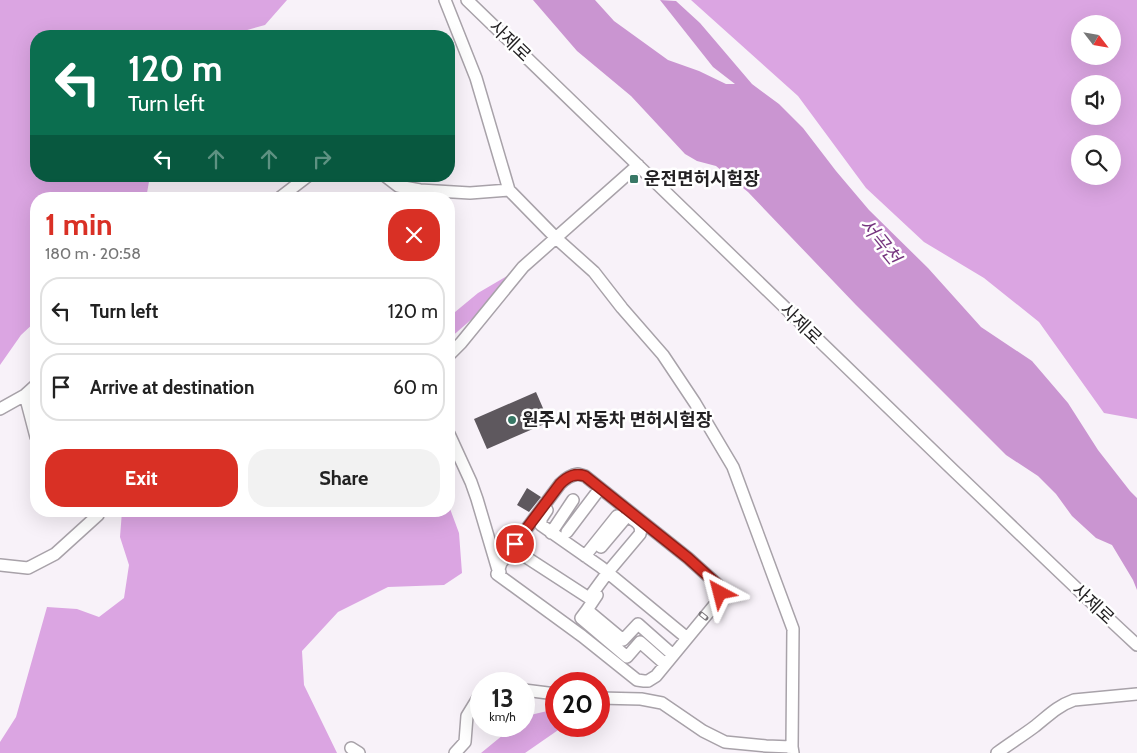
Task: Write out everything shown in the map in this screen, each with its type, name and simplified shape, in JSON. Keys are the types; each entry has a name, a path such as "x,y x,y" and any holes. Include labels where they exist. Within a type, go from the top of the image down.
{"street":[{"path":"445,0 476,78 509,190 556,238 594,272 663,355 695,403 733,467 793,630 792,750 725,742 703,731 662,703 641,699 610,698"},
{"name":"사제로","path":"467,0 831,353 1137,645"},
{"path":"455,350 523,267 638,165"},
{"path":"287,192 300,182"},
{"path":"393,182 398,186 420,190 470,192 509,190"},
{"path":"0,409 30,390"},
{"path":"25,395 30,414"},
{"path":"455,447 471,482 497,572 637,680 652,679 669,659 714,602 718,594 717,587 658,538 652,536 643,540 608,575 581,618 627,656 640,642 669,659"},
{"path":"516,547 540,509 565,479 578,474 585,476 688,558 720,587 719,599 685,639"},
{"path":"516,547 592,594 608,575 640,534 641,528 639,524 622,515 598,491 582,480 568,482 541,519 541,525 585,556 608,575 685,639"},
{"path":"567,532 582,520 598,491"},
{"path":"551,533 568,503"},
{"path":"585,556 606,524 622,515"},
{"path":"597,552 612,540 622,515"},
{"path":"0,565 28,568 55,554 96,517"},
{"path":"497,572 501,563 536,527 608,575"},
{"path":"586,610 623,640 638,624 669,659"},
{"path":"997,753 1066,703 1074,700 1137,694"},
{"path":"455,753 465,742 467,716 470,711"}],"shaded area":[{"path":"0,0 287,0 265,25 247,30 30,30 30,182 149,182 147,192 30,192 30,327 21,335 0,365"},
{"path":"691,0 1137,0 1137,419 1104,413 1039,322 984,278 924,242 866,188 798,96"},
{"path":"514,272 497,297 455,334 455,312 478,293"},
{"path":"122,517 453,517 459,533 462,573 444,585 388,587 338,612 302,651 304,685 337,753 0,753 0,742 16,717 47,607 77,609 99,617 124,598 129,565 120,537"},
{"path":"545,712 545,737 548,737 525,753 481,753 501,737 535,737 535,714"}],"water":[{"name":"서곡천","path":"533,0 595,0 614,21 668,60 699,71 726,84 735,84 713,67 660,0 676,1 700,23 752,84 779,104 803,128 869,210 928,268 981,327 1032,361 1068,403 1098,450 1137,498 1137,590 1112,545 1096,538 1072,516 1056,494 1038,476 1006,455 856,305 748,192 716,166 697,161 685,154 631,96 577,51"}],"building":[{"name":"원주시 자동차 면허시험장","path":"536,392 549,422 487,449 474,419"},
{"path":"527,488 541,497 529,512 517,505"}],"railway":[{"path":"701,614 706,618"}],"place":[{"name":"운전면허시험장","path":"634,179"},
{"name":"원주시 자동차 면허시험장","path":"512,420"}],"route":[{"path":"515,544 560,484 572,475 578,474 585,476 688,558 718,585 720,593"}]}
